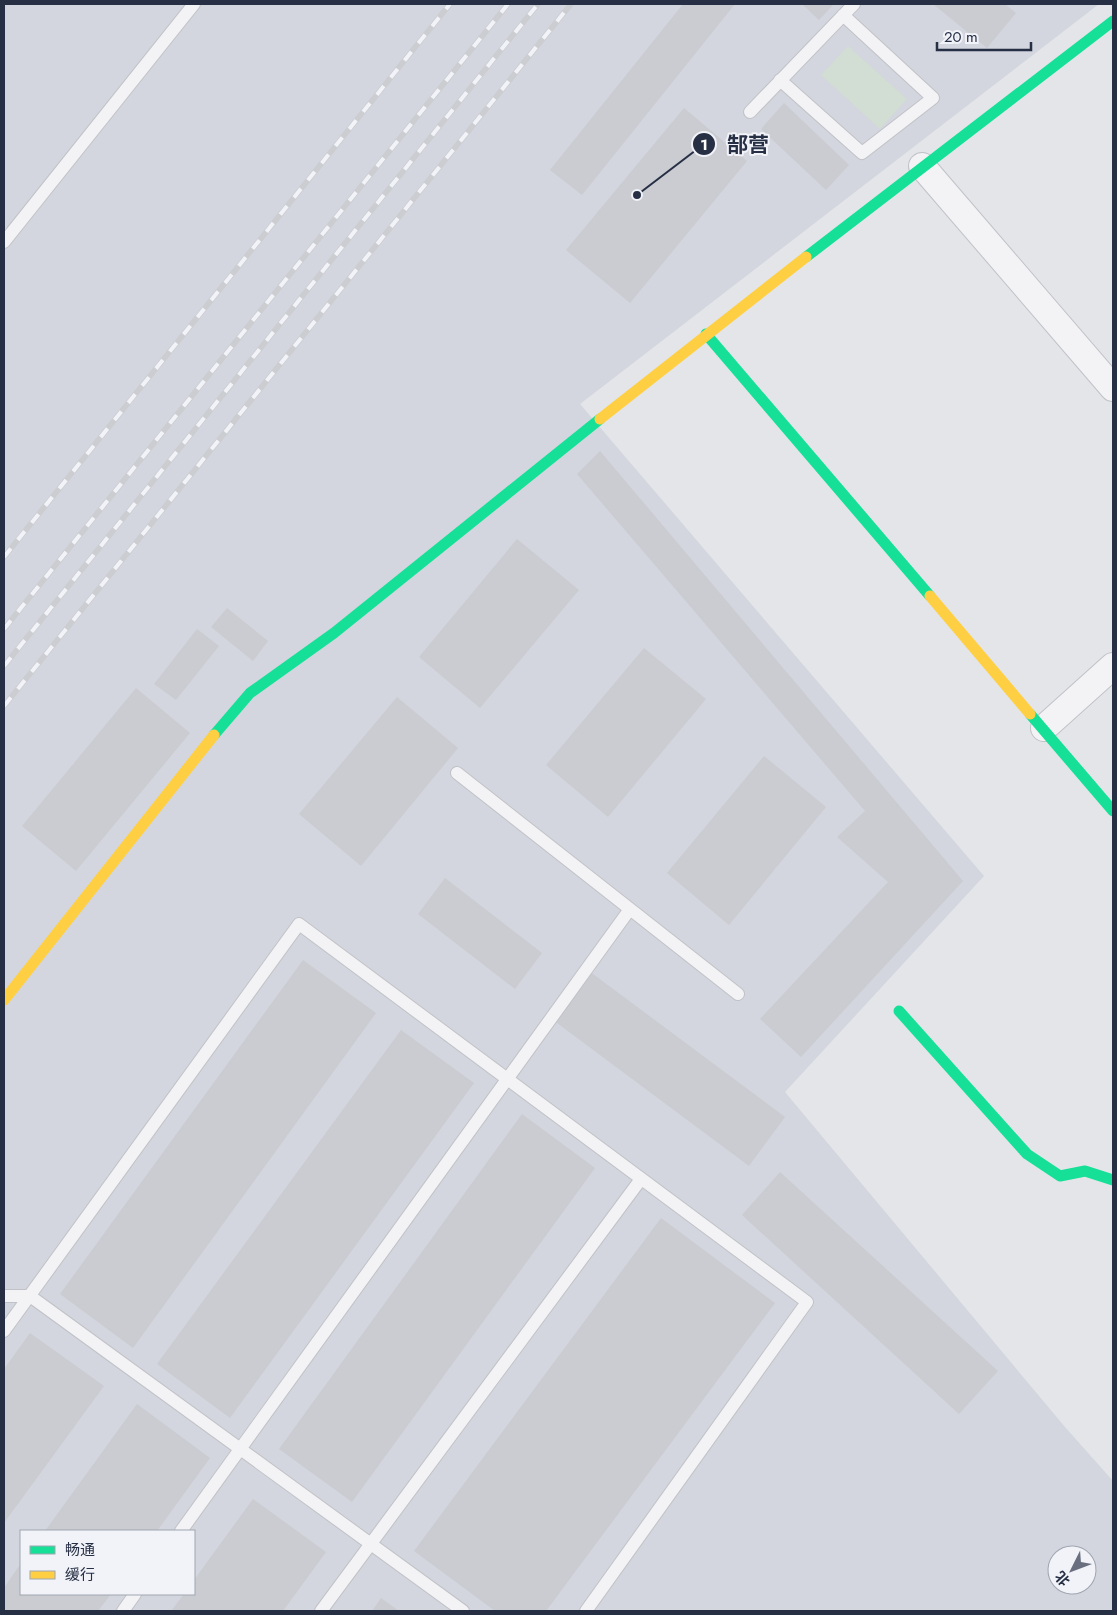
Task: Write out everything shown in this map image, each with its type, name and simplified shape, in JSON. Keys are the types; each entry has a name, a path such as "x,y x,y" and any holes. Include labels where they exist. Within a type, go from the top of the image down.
{"street":[{"path":"4,1000 225,721 250,693 334,633 706,334 1113,21"},
{"path":"922,166 1113,388"},
{"path":"706,334 1044,728 1113,812"},
{"path":"1044,728 1113,666"},
{"path":"899,1011 1027,1154 1060,1176 1085,1171 1113,1180"}],"lane":[{"path":"4,242 194,4"},
{"path":"750,112 854,4"},
{"path":"780,80 862,153 933,98 843,15"},
{"path":"457,773 738,994"},
{"path":"182,1530 630,909"},
{"path":"4,1331 299,924 807,1302 586,1611"},
{"path":"321,1611 372,1545 641,1179"},
{"path":"4,1296 30,1296 463,1611"},
{"path":"122,1611 134,1595"}],"shaded area":[{"path":"4,4 1099,4 580,404 984,876 785,1092 1065,1427 1113,1481 1113,1611 4,1611"},
{"path":"848,46 907,99 880,129 821,75"}],"building":[{"path":"683,4 735,4 582,195 550,170"},
{"path":"802,4 834,4 819,20"},
{"path":"933,4 1005,4 1016,13 987,48"},
{"path":"784,103 849,165 826,190 761,129"},
{"path":"684,108 747,161 630,303 566,250"},
{"path":"600,451 963,881 801,1057 760,1019 888,882 837,837 865,811 577,474"},
{"path":"517,539 579,590 480,708 419,657"},
{"path":"227,608 268,641 253,661 211,627"},
{"path":"197,629 219,646 176,700 154,684"},
{"path":"644,648 706,699 608,817 546,765"},
{"path":"136,688 190,733 76,871 22,826"},
{"path":"397,697 458,748 361,866 299,814"},
{"path":"764,756 826,807 729,925 667,873"},
{"path":"445,878 542,953 515,989 418,914"},
{"path":"303,960 376,1013 133,1348 60,1294"},
{"path":"589,971 785,1117 749,1166 553,1020"},
{"path":"401,1030 474,1083 230,1418 157,1364"},
{"path":"522,1114 595,1168 352,1502 279,1449"},
{"path":"780,1172 998,1371 959,1414 742,1215"},
{"path":"661,1218 775,1303 546,1611 495,1611 414,1551"},
{"path":"30,1333 104,1386 4,1523 4,1369"},
{"path":"137,1404 210,1458 158,1530 46,1530"},
{"path":"253,1499 326,1552 283,1611 171,1611 183,1595 195,1595 195,1579"},
{"path":"20,1564 20,1595 110,1595 98,1611 4,1611 4,1588"},
{"path":"381,1598 399,1611 372,1611"}],"railway":[{"path":"4,557 450,4"},
{"path":"4,629 508,4"},
{"path":"4,666 538,4"},
{"path":"4,706 571,4"}],"traffic: fast":[{"path":"806,257 1113,21"},
{"path":"706,334 930,596"},
{"path":"214,735 250,693 334,633 600,419"},
{"path":"1030,714 1113,811"},
{"path":"899,1011 1027,1154 1060,1176 1085,1171 1113,1180"}],"traffic: slow":[{"path":"600,419 806,257"},
{"path":"930,596 1030,714"},
{"path":"4,1000 214,735"}],"place":[{"name":"郜营","path":"637,195"}]}
